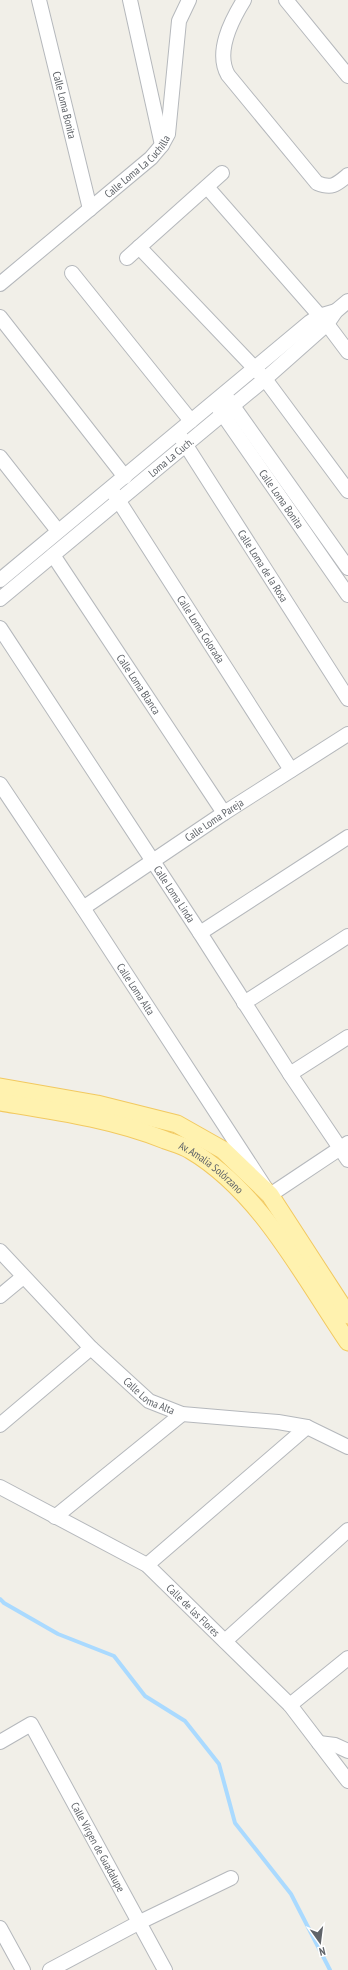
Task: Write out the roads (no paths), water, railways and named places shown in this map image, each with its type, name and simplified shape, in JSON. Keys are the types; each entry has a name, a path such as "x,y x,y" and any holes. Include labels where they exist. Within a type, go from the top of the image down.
{"main road":[{"name":"Av. Amalia Solórzano","path":"0,1087 97,1104 177,1124 223,1150 270,1195 348,1315"},
{"name":"Av. Amalia Solórzano","path":"0,1102 53,1110 142,1131 190,1149 226,1177 259,1210 348,1342"}],"street":[{"name":"Calle Loma Bonita","path":"39,0 90,209"},
{"path":"130,0 162,145"},
{"name":"Calle Loma La Cuchilla","path":"0,284 151,158 162,145 168,134 179,21 189,0"},
{"path":"244,0 229,27 223,59 224,68 228,75 317,183 327,187 338,184 348,175"},
{"path":"286,0 348,76"},
{"path":"127,258 222,173"},
{"path":"207,187 323,320 348,352"},
{"path":"140,247 260,374 348,491"},
{"path":"72,273 191,421"},
{"name":"Loma La Cuch.","path":"0,580 58,531 115,494 186,444 223,404 323,320 348,301"},
{"path":"0,317 125,478"},
{"name":"Calle Loma Bonita","path":"223,404 348,568"},
{"name":"Calle Loma Bonita","path":"223,404 348,595"},
{"name":"Loma La Cuch.","path":"0,599 53,555 115,494 125,478 191,421 223,404"},
{"name":"Calle Loma de la Rosa","path":"178,432 348,699"},
{"path":"0,457 58,531"},
{"name":"Calle Loma Colorada","path":"115,494 291,770"},
{"name":"Calle Loma Blanca","path":"53,555 224,813"},
{"name":"Calle Loma Linda","path":"0,628 200,933 290,1074 346,1150"},
{"name":"Calle Loma Pareja","path":"83,908 152,860 348,734"},
{"name":"Calle Loma Alta","path":"0,784 83,908 270,1195"},
{"path":"200,933 348,837"},
{"path":"244,1003 348,936"},
{"path":"290,1074 348,1037"},
{"path":"270,1195 346,1150"},
{"name":"Calle Loma Alta","path":"0,1251 90,1348 149,1400 182,1414 278,1422 307,1426 348,1447"},
{"path":"0,1296 23,1277"},
{"path":"0,1425 90,1348"},
{"path":"55,1517 182,1414"},
{"path":"147,1565 307,1426"},
{"name":"Calle de las Flores","path":"0,1487 147,1565 290,1705 348,1781"},
{"path":"225,1641 348,1530"},
{"path":"290,1705 348,1658"},
{"name":"Calle Virgen de Guadalupe","path":"0,1742 31,1724 165,1970"},
{"path":"319,1743 335,1745 348,1751"},
{"path":"50,1970 140,1922 231,1878"},
{"path":"0,1928 23,1970"}],"waterway":[{"path":"0,1599 4,1603 58,1634 114,1656 145,1696 185,1721 219,1764 235,1823 291,1894 330,1970"}]}
